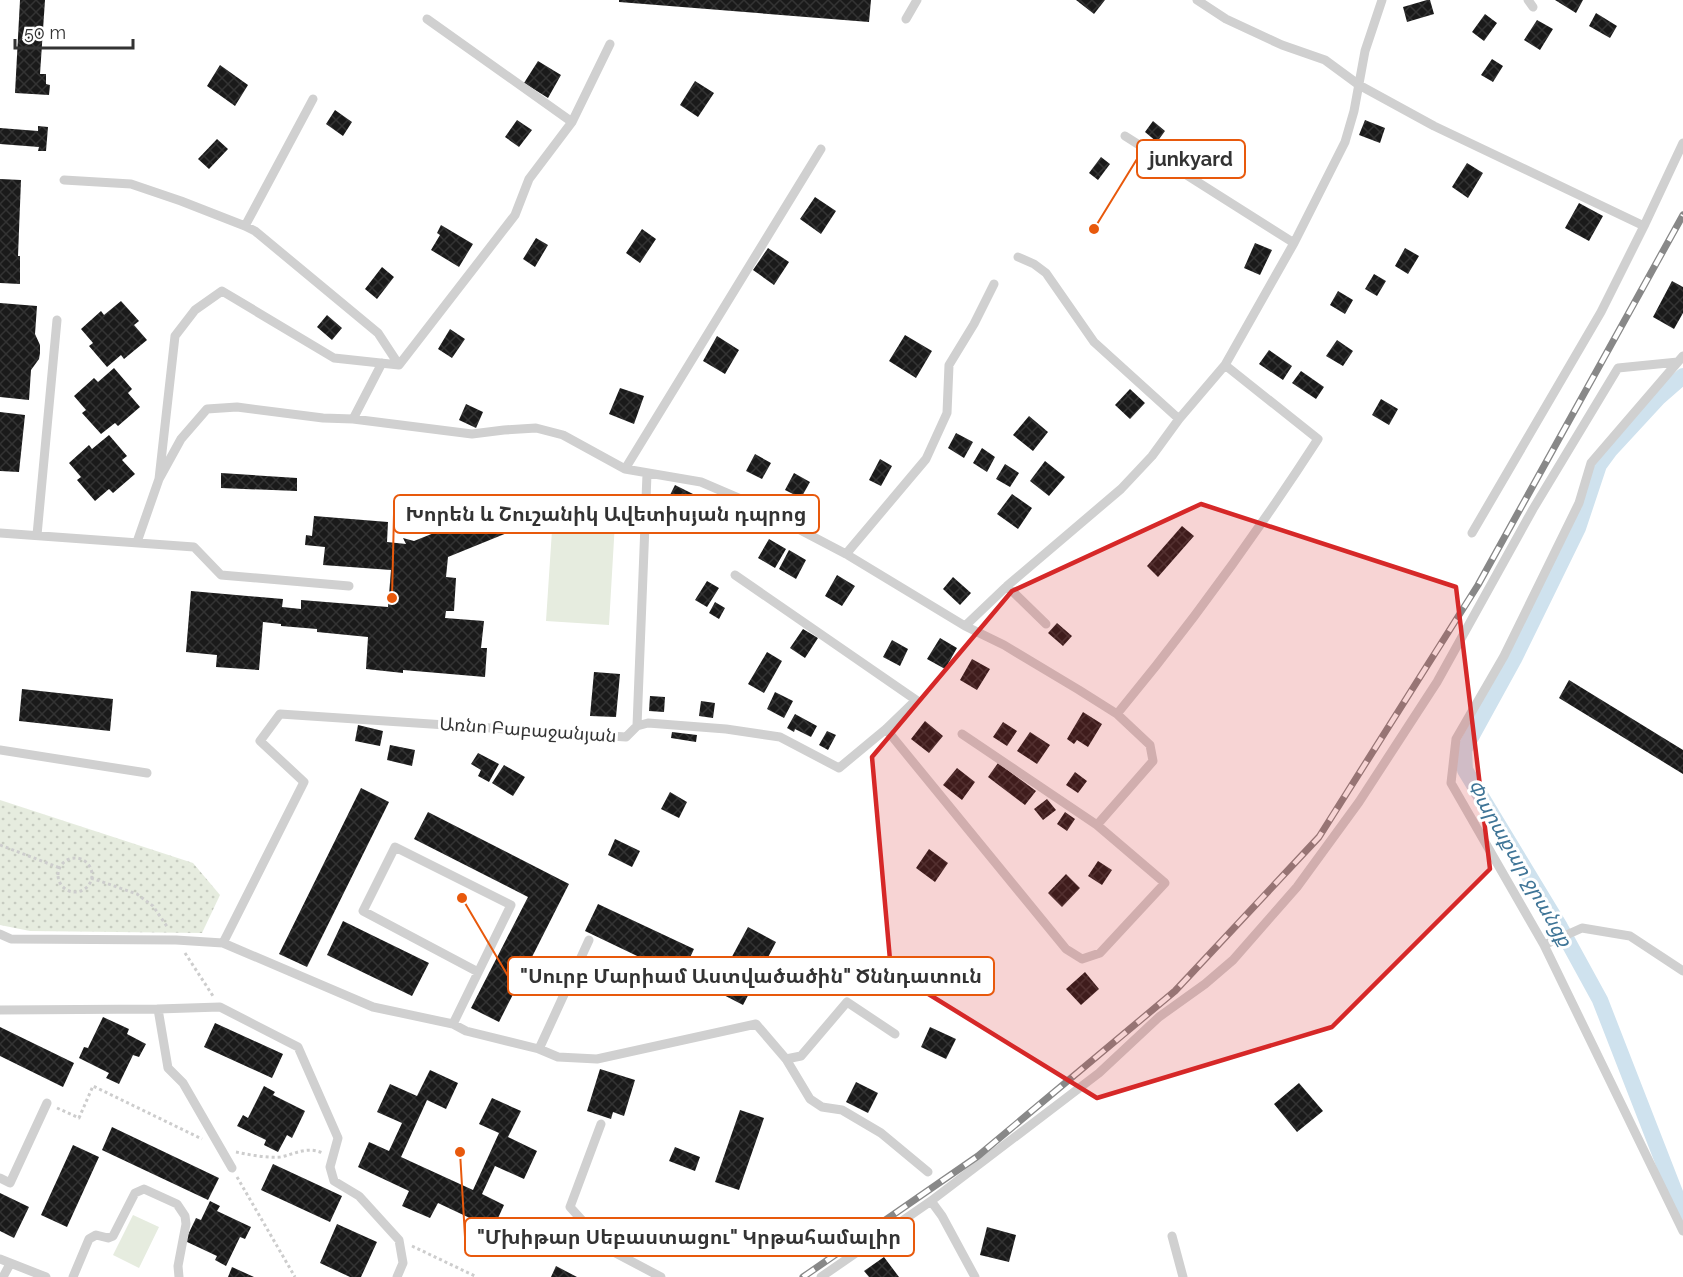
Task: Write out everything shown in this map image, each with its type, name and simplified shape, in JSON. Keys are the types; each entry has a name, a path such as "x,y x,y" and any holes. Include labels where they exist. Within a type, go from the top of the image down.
{"lane":[{"path":"906,18 917,0"},
{"path":"1197,0 1226,19 1282,45 1325,60 1359,85 1434,126 1644,226"},
{"path":"965,626 1007,586 1121,489 1152,456 1179,419 1225,365 1294,243 1345,142 1354,111 1365,51 1383,0"},
{"path":"427,19 572,122"},
{"path":"399,365 515,216 529,179 572,122 610,44"},
{"path":"245,226 313,99"},
{"path":"1125,136 1294,243"},
{"path":"1472,533 1601,312 1683,143"},
{"path":"625,469 821,149"},
{"path":"64,180 131,184 181,201 255,231 378,333 399,365"},
{"path":"1018,257 1034,264 1046,273 1094,342 1179,419"},
{"path":"846,554 926,459 947,414 949,365 974,324 994,284"},
{"path":"159,479 175,336 195,310 222,291 334,358 399,365"},
{"path":"37,536 57,320"},
{"path":"1680,359 1591,463 1579,503 1504,656 1456,739 1451,783 1544,945 1683,1231"},
{"path":"821,1277 931,1201 1099,1073 1159,1017 1205,984 1233,960 1297,887 1372,783 1437,682 1533,509 1618,368 1680,359"},
{"path":"353,420 382,363"},
{"path":"1117,714 1163,658 1290,482 1318,439 1225,365"},
{"path":"137,542 159,479 181,439 207,409 237,407 472,435 536,428 563,435 625,469 701,482 743,500 846,554 965,626 1004,645 1117,714 1150,745 1154,761 1097,825"},
{"path":"637,726 646,474"},
{"path":"0,533 194,547 220,575 349,586"},
{"name":"Առնո Բաբաջանյան","path":"223,943 304,782 260,741 280,714 626,736 637,726 648,723 726,729 780,736 839,768 886,729 916,700 735,575"},
{"path":"1007,586 1046,624"},
{"path":"886,729 1066,949 1082,959 1100,953 1165,883 1097,825 962,734"},
{"path":"0,750 147,773"},
{"path":"453,1024 511,905 395,847 363,911 478,972"},
{"path":"1544,945 1582,928 1630,936 1683,971"},
{"path":"0,934 11,939 176,940 223,943 373,1007 453,1024 466,1031 558,1056 597,1059 756,1024 786,1059 810,1100 822,1107 842,1110 881,1133 928,1172"},
{"path":"539,1050 589,940"},
{"path":"786,1059 801,1056 847,1002 895,1034"},
{"path":"0,1010 158,1010 220,1007 298,1047 338,1137 330,1167 334,1181 359,1196 399,1240 403,1263 397,1277"},
{"path":"158,1010 168,1068 183,1083 232,1168"},
{"path":"0,1178 10,1182 47,1103"},
{"path":"602,1124 570,1207 608,1249 661,1277"},
{"path":"73,1277 90,1239 96,1235 108,1238 113,1236 135,1193 144,1189 177,1204 185,1216 186,1224 178,1266 179,1277"},
{"path":"931,1201 942,1216 975,1277"},
{"path":"1172,1236 1184,1277"},
{"path":"0,1259 46,1277"},
{"path":"3,1277 10,1264"}],"path":[{"path":"0,845 60,868"},
{"path":"72,858 83,860 90,868 92,878 82,891 70,891 61,884 58,873 67,860 72,858"},
{"path":"92,878 137,894 153,906 220,1007"},
{"path":"47,1103 79,1118 93,1086 220,1148"},
{"path":"244,1154 281,1156 299,1151 316,1150 332,1157"},
{"path":"232,1168 295,1277"},
{"path":"399,1240 477,1277"}],"highlighted area":[{"path":"1201,504 1456,587 1490,869 1332,1027 1097,1098 891,971 872,757 1012,591"}],"shaded area":[{"path":"554,500 616,505 609,625 546,621"},
{"path":"0,800 193,863 220,895 202,933 30,931 0,925"},
{"path":"133,1215 159,1227 139,1268 113,1255"}],"building":[{"path":"20,0 45,0 40,74 46,74 46,84 50,85 49,95 15,93"},
{"path":"619,0 871,0 869,22 619,2"},
{"path":"1076,0 1105,0 1094,14"},
{"path":"1430,0 1434,14 1407,22 1403,7"},
{"path":"1555,0 1583,0 1576,13"},
{"path":"1596,13 1617,26 1610,38 1589,26"},
{"path":"1485,14 1497,23 1484,41 1472,32"},
{"path":"1537,20 1553,29 1540,50 1524,40"},
{"path":"1492,59 1503,66 1493,82 1481,75"},
{"path":"538,61 561,75 548,98 524,83"},
{"path":"220,65 248,85 235,106 207,86"},
{"path":"695,81 714,93 698,117 680,105"},
{"path":"335,110 352,122 343,136 326,124"},
{"path":"517,120 532,130 519,147 505,137"},
{"path":"1365,120 1385,128 1380,143 1359,135"},
{"path":"1153,121 1165,131 1157,142 1145,132"},
{"path":"38,126 48,127 46,151 38,151 39,147 0,144 0,128 38,131"},
{"path":"217,139 228,149 209,169 198,159"},
{"path":"1101,157 1110,164 1098,180 1089,173"},
{"path":"1467,163 1483,173 1468,198 1452,187"},
{"path":"0,179 21,180 18,256 20,256 20,284 0,283"},
{"path":"815,197 836,211 821,234 800,219"},
{"path":"1579,203 1603,216 1589,241 1565,228"},
{"path":"441,225 473,244 459,267 431,250 440,235 437,233"},
{"path":"642,229 656,239 640,263 626,253"},
{"path":"536,238 548,245 535,267 523,259"},
{"path":"1255,243 1272,250 1260,275 1244,268"},
{"path":"768,248 789,262 774,285 753,270"},
{"path":"1405,248 1419,256 1408,274 1395,266"},
{"path":"382,267 394,277 377,299 365,289"},
{"path":"1374,274 1386,281 1377,296 1365,289"},
{"path":"1672,281 1683,287 1683,313 1674,329 1653,317"},
{"path":"1338,291 1353,300 1345,314 1330,305"},
{"path":"121,301 139,321 134,325 147,340 124,359 121,355 107,367 89,346 93,343 81,329 101,311 104,315"},
{"path":"0,303 37,306 35,334 40,345 40,353 39,359 31,370 29,400 0,397"},
{"path":"327,315 342,328 332,340 317,327"},
{"path":"450,329 465,339 452,358 438,349"},
{"path":"905,335 932,351 916,378 889,361"},
{"path":"717,336 739,350 725,374 703,361"},
{"path":"1337,340 1353,351 1343,366 1326,356"},
{"path":"1269,350 1292,366 1283,380 1259,364"},
{"path":"114,368 132,389 128,393 140,407 118,426 115,423 101,434 82,413 86,410 74,396 94,378 98,382"},
{"path":"1301,371 1324,387 1316,399 1292,383"},
{"path":"620,388 644,396 634,424 609,414"},
{"path":"1130,389 1145,403 1130,419 1115,405"},
{"path":"1381,399 1398,409 1389,425 1372,415"},
{"path":"466,404 483,412 476,428 459,420"},
{"path":"0,412 25,415 19,472 0,471"},
{"path":"1029,416 1048,432 1033,451 1013,435"},
{"path":"956,433 973,442 964,458 948,448"},
{"path":"109,435 127,456 122,460 135,474 113,493 109,489 95,501 77,480 81,477 69,463 89,445 92,449"},
{"path":"982,448 995,457 987,472 973,463"},
{"path":"755,454 771,463 762,479 746,471"},
{"path":"880,459 892,466 881,486 869,480"},
{"path":"1045,461 1065,477 1049,496 1030,481"},
{"path":"1005,464 1019,473 1010,487 996,479"},
{"path":"221,473 297,478 297,491 221,488"},
{"path":"794,473 810,482 801,498 785,490"},
{"path":"675,485 705,500 690,530 660,515"},
{"path":"1012,494 1032,508 1018,529 997,514"},
{"path":"504,505 514,530 448,557 446,577 456,578 454,611 446,611 445,618 484,621 481,648 487,648 485,677 366,669 368,637 317,632 317,629 263,622 259,670 216,667 217,655 186,652 191,591 283,599 282,607 301,609 301,600 388,607 391,570 323,565 325,547 305,545 306,535 312,536 314,516 388,522 387,542 406,544 403,538 414,541"},
{"path":"1182,526 1194,536 1158,577 1147,566"},
{"path":"769,539 786,549 775,568 758,558"},
{"path":"789,550 806,560 796,579 779,569"},
{"path":"837,575 855,586 842,606 825,596"},
{"path":"953,577 971,593 960,605 943,589"},
{"path":"707,581 719,588 707,607 695,600"},
{"path":"715,602 725,608 719,619 709,613"},
{"path":"1057,623 1072,636 1063,646 1048,633"},
{"path":"803,629 818,638 805,658 790,648"},
{"path":"940,638 957,648 945,669 927,659"},
{"path":"892,640 908,649 900,666 883,657"},
{"path":"767,652 782,661 764,693 748,684"},
{"path":"972,659 990,669 977,690 960,680"},
{"path":"594,672 620,674 616,717 590,716"},
{"path":"1569,680 1683,750 1683,774 1559,698"},
{"path":"22,689 113,699 110,731 19,721"},
{"path":"775,692 793,701 784,718 767,709"},
{"path":"650,696 665,697 664,712 649,711"},
{"path":"701,701 715,703 713,718 699,716"},
{"path":"1083,712 1102,724 1088,747 1077,740 1074,744 1067,739"},
{"path":"795,714 817,726 811,737 795,729 794,732 787,728"},
{"path":"925,721 943,736 929,753 911,739"},
{"path":"1003,722 1017,731 1007,746 993,737"},
{"path":"358,725 383,731 380,746 355,741"},
{"path":"827,731 836,735 828,750 819,745"},
{"path":"672,732 697,735 696,742 671,738"},
{"path":"1030,732 1050,745 1037,764 1017,751"},
{"path":"390,745 415,750 412,766 387,760"},
{"path":"478,753 499,764 489,782 478,776 481,770 471,764"},
{"path":"998,763 1036,791 1025,805 988,777"},
{"path":"504,765 525,777 513,796 492,783"},
{"path":"957,768 975,782 962,800 943,785"},
{"path":"1075,772 1087,781 1078,793 1066,785"},
{"path":"361,788 389,802 307,967 279,954"},
{"path":"670,792 687,802 679,818 661,809"},
{"path":"1047,799 1056,810 1043,820 1034,809"},
{"path":"428,812 569,884 499,1022 471,1008 528,897 414,839"},
{"path":"1065,812 1075,819 1067,831 1057,824"},
{"path":"615,839 640,851 632,867 608,855"},
{"path":"929,849 948,863 935,882 916,868"},
{"path":"1098,861 1112,870 1102,885 1088,876"},
{"path":"1066,874 1080,888 1062,907 1048,893"},
{"path":"598,904 694,949 681,977 585,931"},
{"path":"343,921 429,963 412,996 327,955"},
{"path":"748,927 776,942 743,1005 714,990"},
{"path":"1085,972 1099,989 1081,1005 1066,989"},
{"path":"103,1017 129,1029 127,1034 146,1044 139,1057 133,1055 119,1084 106,1078 109,1073 79,1058 84,1047 88,1048"},
{"path":"215,1023 283,1054 272,1078 204,1047"},
{"path":"0,1027 74,1063 63,1087 0,1056"},
{"path":"930,1027 956,1039 946,1059 921,1047"},
{"path":"600,1069 635,1080 624,1116 613,1112 611,1119 587,1111"},
{"path":"430,1070 458,1083 446,1109 427,1100 401,1157 473,1190 499,1133 479,1124 492,1098 521,1111 508,1137 537,1151 524,1179 495,1166 482,1194 504,1205 493,1229 438,1203 430,1218 402,1206 409,1191 358,1167 369,1142 389,1151 402,1123 377,1112 390,1084 417,1096"},
{"path":"856,1082 878,1093 868,1113 846,1102"},
{"path":"1299,1083 1323,1111 1297,1132 1274,1104"},
{"path":"264,1086 275,1092 273,1095 305,1111 292,1138 287,1135 278,1152 264,1145 266,1140 237,1126 243,1115 248,1118"},
{"path":"740,1110 764,1118 739,1190 715,1182"},
{"path":"112,1127 219,1178 208,1200 102,1150"},
{"path":"73,1145 99,1157 67,1227 41,1215"},
{"path":"675,1147 700,1157 695,1171 669,1161"},
{"path":"273,1164 342,1196 330,1222 261,1190"},
{"path":"0,1193 29,1207 14,1238 0,1231"},
{"path":"210,1201 220,1206 217,1211 251,1227 245,1239 240,1237 226,1266 215,1260 217,1256 185,1241 196,1218 201,1220"},
{"path":"337,1224 377,1242 361,1277 350,1277 320,1263"},
{"path":"987,1227 1016,1235 1009,1262 980,1255"},
{"path":"884,1257 899,1277 869,1277 864,1271"},
{"path":"556,1266 577,1277 551,1277"},
{"path":"232,1267 254,1277 228,1277"}],"waterway":[{"name":"Փարաքար ջրանցք","path":"1683,376 1658,398 1599,465 1578,528 1514,659 1464,750 1465,770 1560,927 1600,1000 1683,1213"}],"railway":[{"path":"803,1277 978,1156 1175,991 1319,837 1478,585 1683,215"}],"place":[{"name":"junkyard","path":"1094,229"},
{"name":"Խորեն և Շուշանիկ Ավետիսյան դպրոց","path":"392,598"},
{"name":"\"Սուրբ Մարիամ Աստվածածին\" Ծննդատուն","path":"462,898"},
{"name":"\"Մխիթար Սեբաստացու\" Կրթահամալիր","path":"460,1152"}]}
